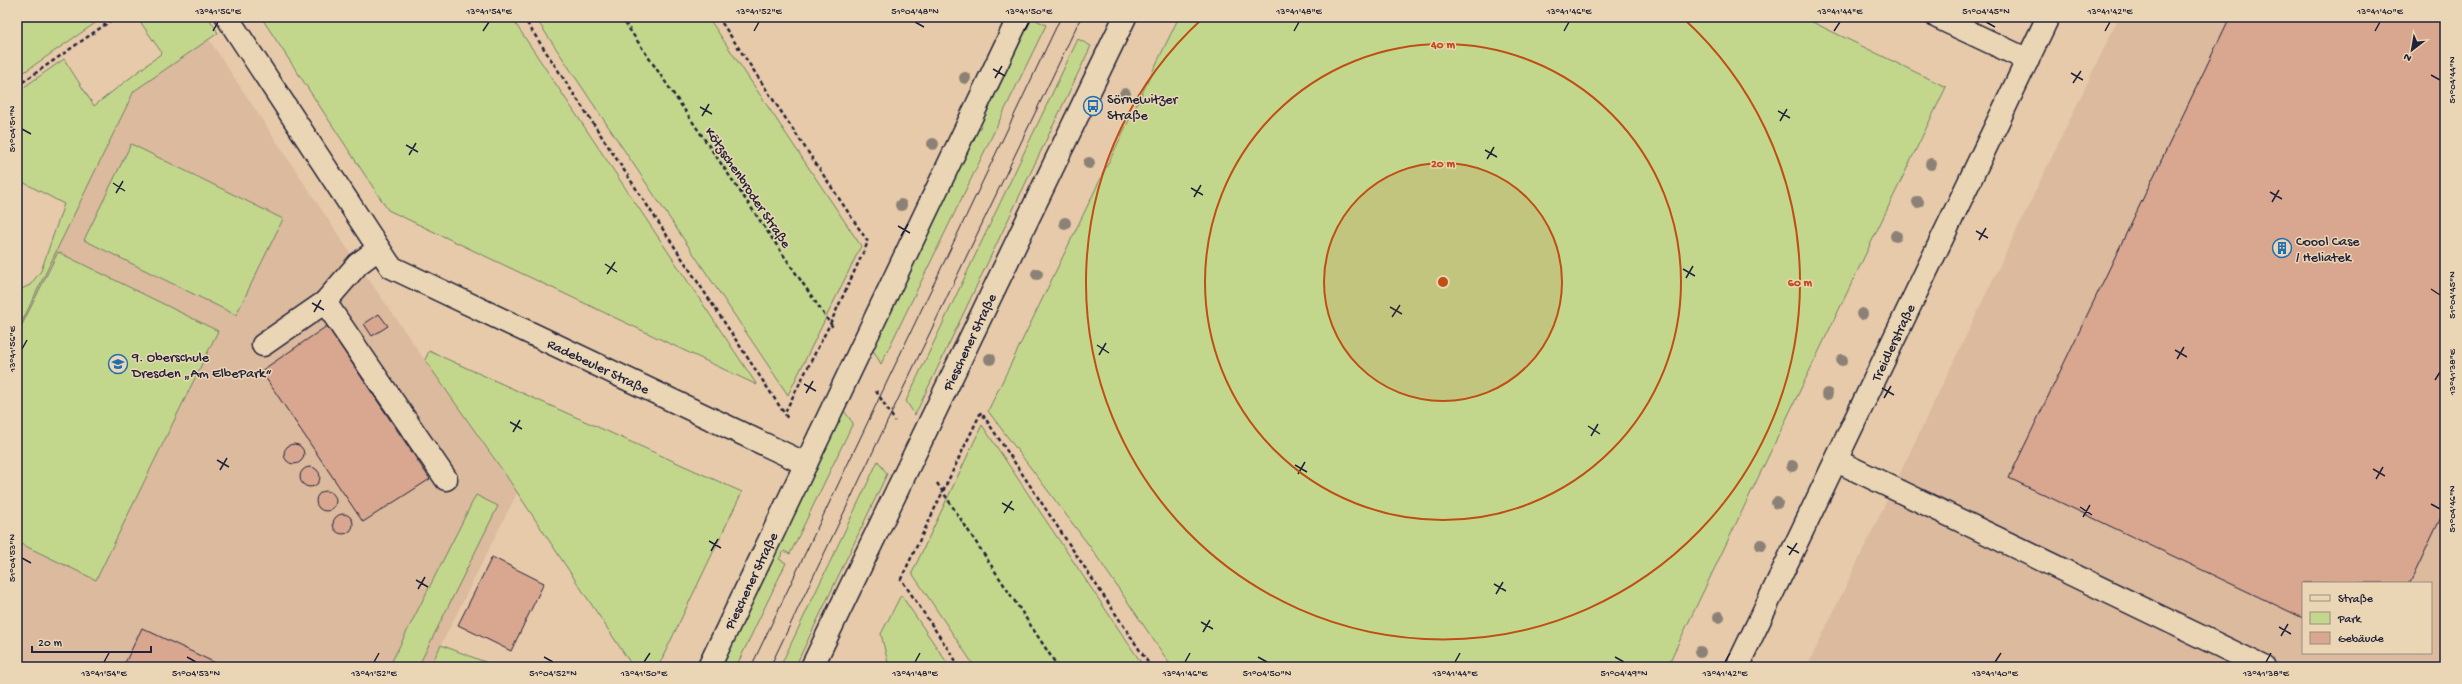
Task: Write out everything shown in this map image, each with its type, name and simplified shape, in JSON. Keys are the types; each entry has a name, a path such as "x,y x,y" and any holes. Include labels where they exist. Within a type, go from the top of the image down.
{"street":[{"path":"226,17 378,249 358,264 325,302 264,345"},
{"name":"Pieschener Straße","path":"709,667 1019,17"},
{"name":"Pieschener Straße","path":"812,667 1125,17"},
{"path":"1938,17 2028,60"},
{"name":"Treidlerstraße","path":"1738,667 2048,17"},
{"name":"Radebeuler Straße","path":"378,249 391,267 806,464"},
{"path":"325,302 446,478"},
{"path":"1837,461 2264,667"}],"path":[{"path":"17,86 116,17"},
{"path":"523,17 785,412 830,324 868,242 718,17"},
{"name":"Kötzschenbroder Straße","path":"622,17 806,289"},
{"path":"960,667 901,579 981,412 1152,667"},
{"path":"987,560 1058,667"}],"shaded area":[{"name":"Coool Case / Heliatek","path":"2119,17 2445,17 2445,667 1807,667"},
{"name":"9. Oberschule Dresden „Am ElbePark“","path":"208,38 349,251 517,493 430,667 17,667 17,332 134,91"}],"green space":[{"path":"17,17 104,17 17,77"},
{"path":"137,17 208,17 218,33 134,91 17,332 17,291 30,285 41,271 64,204 17,179 17,92 64,59 94,106 162,53"},
{"path":"261,17 511,17 757,385 388,210"},
{"path":"535,17 708,17 861,246 788,395"},
{"path":"1179,17 1802,17 1946,87 1667,667 1172,667 1091,548 988,411"},
{"path":"1032,18 1046,25 881,364 873,350"},
{"path":"1078,39 1091,46 915,415 906,401"},
{"path":"131,144 283,219 236,315 84,240"},
{"path":"58,252 218,331 96,580 17,542 17,335"},
{"path":"429,351 742,492 658,667 633,667 505,474 425,360"},
{"path":"844,411 853,423 790,554 784,551 779,559 786,563 736,667 721,667"},
{"path":"982,425 1144,667 975,667 912,573"},
{"path":"878,461 887,474 795,667 780,667"},
{"path":"476,495 498,506 418,667 389,667"},
{"path":"901,595 950,667 889,667 881,634"},
{"path":"441,645 498,667 430,667"}],"building":[{"name":"Coool Case / Heliatek","path":"2230,17 2445,17 2445,509 2410,582 2302,582 2302,618 2009,478"},
{"path":"379,314 388,326 372,336 364,324"},
{"path":"327,326 430,479 363,522 261,371"},
{"path":"294,444 301,447 304,454 301,461 294,464 287,461 284,454 287,447"},
{"path":"310,467 317,470 320,477 317,484 310,487 303,484 300,477 303,470"},
{"path":"326,491 333,494 336,501 333,508 326,511 319,508 316,501 319,494"},
{"path":"343,514 350,517 353,524 350,531 343,534 336,531 333,524 336,517"},
{"path":"492,557 544,583 511,651 458,625"},
{"path":"142,628 224,667 123,667"}],"tram line":[{"path":"751,667 1061,17"},
{"path":"770,667 1081,17"}],"place":[{"name":"Sörnewitzer Straße","path":"1093,106"},
{"name":"Coool Case / Heliatek","path":"2282,248"},
{"name":"9. Oberschule Dresden „Am ElbePark“","path":"118,364"}]}
